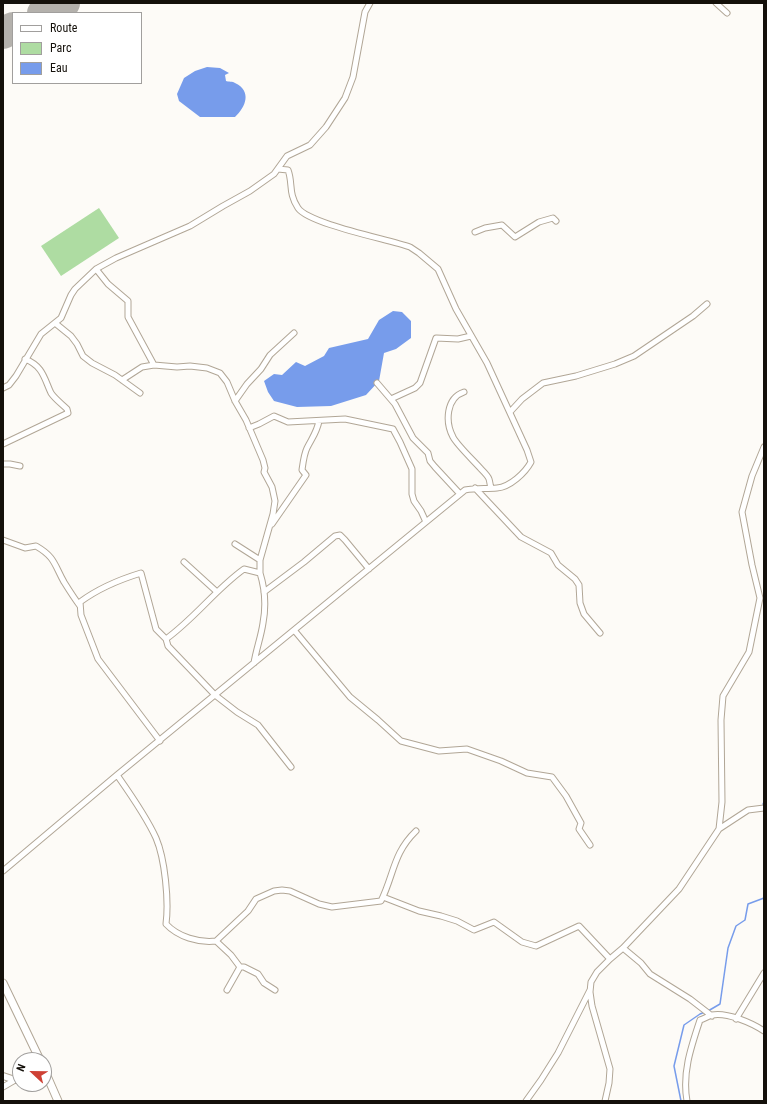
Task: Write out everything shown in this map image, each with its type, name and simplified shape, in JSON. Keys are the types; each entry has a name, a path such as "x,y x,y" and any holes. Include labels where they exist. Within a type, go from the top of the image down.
{"main road":[{"path":"3,983 36,1052"},
{"path":"52,1091 58,1101"}],"street":[{"path":"3,388 9,385 16,376 41,334 61,318 75,289 96,268 190,226 250,191 274,174 287,156 310,145 326,127 345,98 353,77 365,12 370,3"},
{"path":"716,3 727,13"},
{"path":"3,871 117,775 465,490 475,488 498,488 506,486 527,469 531,462 510,412 486,363 456,309 438,269 420,253 410,247 322,222 299,210 293,200 288,170 278,169"},
{"path":"476,232 485,228 502,225 515,238 539,222 553,218 556,221"},
{"path":"96,268 108,284 128,301 128,317 154,365"},
{"path":"510,412 543,383 576,376 615,364 634,356 708,304"},
{"path":"55,323 71,336 83,356 140,393"},
{"path":"235,401 247,384 261,369 270,355 294,333"},
{"path":"390,399 415,388 420,383 436,338 458,339 471,336"},
{"path":"3,444 68,413 67,409 52,394 44,375 36,365 25,359"},
{"path":"122,380 142,367 154,365 177,368 190,366 206,368 220,373 227,382 235,401 246,420 263,460 265,468 264,472 272,487 274,500 269,528 260,560 260,573 264,585 264,609 263,624 254,664"},
{"path":"376,383 395,404 413,438 428,453 430,461 460,494"},
{"path":"464,392 453,398 448,412 453,437 489,478 491,488"},
{"path":"249,428 274,416 288,422 345,420 393,429 412,469 412,494 414,501 426,522"},
{"path":"269,528 306,475 302,470 306,449 317,432 319,421"},
{"path":"605,1101 610,1069 592,1006 590,990 591,982 597,972 623,948 679,889 718,829 722,802 721,720 723,696 749,652 760,598 742,512 752,476 764,446"},
{"path":"3,464 20,466"},
{"path":"475,488 521,537 551,553 558,565 575,579 580,585 580,603 584,614 600,633"},
{"path":"264,592 304,562 335,536 340,536 345,540 369,569"},
{"path":"3,540 25,548 36,546 44,550 53,560 64,583 80,607"},
{"path":"235,544 260,560"},
{"path":"184,562 217,592"},
{"path":"166,639 235,576 244,570 260,573"},
{"path":"160,741 98,659 81,615 80,607 80,602 94,592 116,580 141,573 156,629 166,639 168,646 215,695 237,712 258,725 291,767"},
{"path":"294,630 350,697 401,741 439,751 467,749 501,761 527,773 552,777 566,796 581,823 579,829 590,845"},
{"path":"117,775 137,805 157,840 162,858 166,892 168,912 166,924 179,934 190,938 201,941 216,941 231,955 240,967 244,967 258,974 264,983 275,990"},
{"path":"718,829 748,810 764,808"},
{"path":"216,941 248,911 256,899 274,891 290,891 319,904 332,907 381,901 387,889 398,854 416,831"},
{"path":"383,897 419,911 457,921 474,930 494,922 522,942 536,946 579,926 610,959"},
{"path":"623,948 650,974 690,999 712,1016"},
{"path":"227,990 240,967"},
{"path":"736,1019 764,972"},
{"path":"526,1101 558,1053 584,999 590,990"},
{"path":"686,1101 685,1089 689,1056 700,1020 712,1016 725,1016 755,1025 764,1030"},
{"path":"3,1087 12,1082"}],"green space":[{"path":"99,208 119,238 61,276 41,246"}],"water":[{"path":"207,67 220,68 229,73 225,75 226,81 234,82 244,90 246,99 242,109 235,117 200,117 179,101 177,94 184,78 195,71"},
{"path":"393,311 402,312 411,321 411,338 396,349 384,353 379,381 366,395 331,406 297,407 274,401 268,392 264,381 274,374 282,375 296,362 305,366 324,356 329,348 368,339 379,320"}],"waterway":[{"path":"708,1011 720,1004 728,948 736,926 745,920 748,904 764,898"},
{"path":"681,1101 674,1066 684,1025 705,1012"}],"runway":[{"path":"45,12 64,3"},
{"path":"3,33 12,28"}]}
